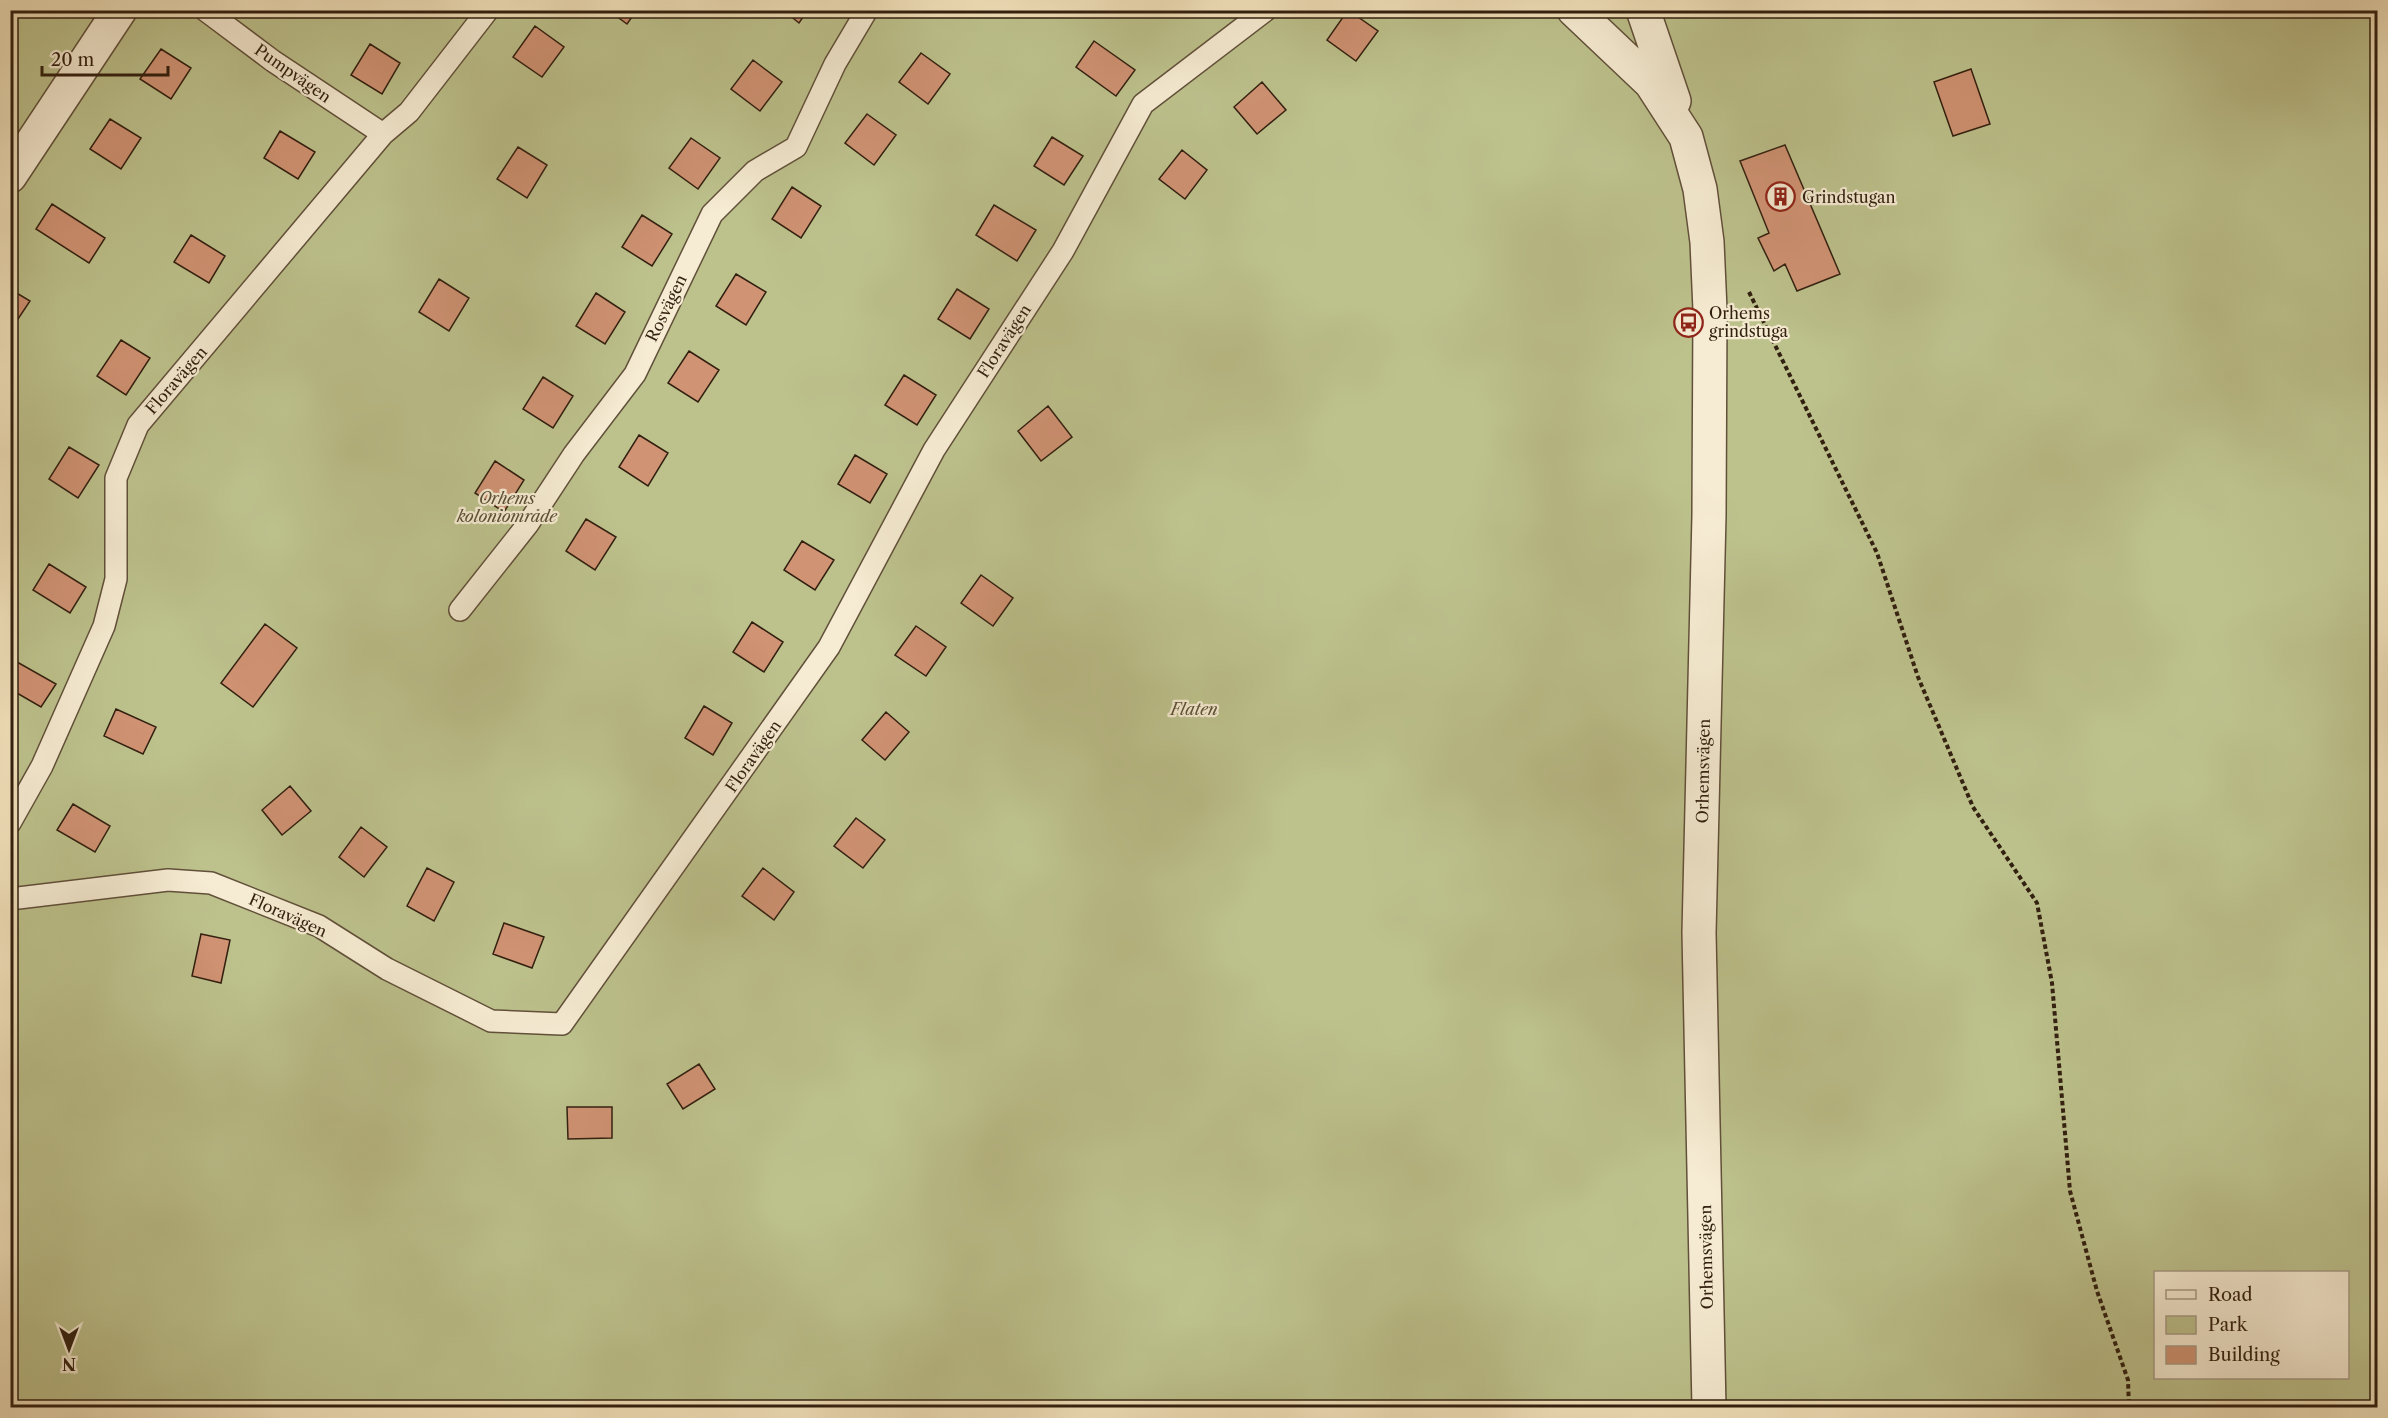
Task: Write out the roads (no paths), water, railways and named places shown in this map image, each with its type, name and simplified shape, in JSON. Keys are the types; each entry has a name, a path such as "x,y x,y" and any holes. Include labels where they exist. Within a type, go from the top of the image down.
{"street":[{"path":"10,176 120,10"},
{"name":"Orhemsvägen","path":"1574,10 1651,83 1686,137"},
{"name":"Orhemsvägen","path":"1643,10 1686,137 1700,189 1707,242 1710,310 1699,933 1709,1407"}],"lane":[{"name":"Pumpvägen","path":"205,10 273,61 383,134"},
{"name":"Floravägen","path":"10,823 42,766 104,626 116,579 116,478 138,425 383,134 409,112 488,10"},
{"name":"Rosvägen","path":"460,610 528,524 574,454 635,374 712,214 755,171 796,147 835,64 867,10"},
{"name":"Floravägen","path":"10,899 168,880 211,883 319,926 387,969 491,1021 562,1024 829,647 934,450 1063,251 1143,104 1257,13"}],"place":[{"name":"Grindstugan","path":"1781,197"},
{"name":"Orhems grindstuga","path":"1688,322"}],"park label":[{"name":"Orhems koloniområde","path":"507,507"},
{"name":"Flaten","path":"1194,709"}]}
